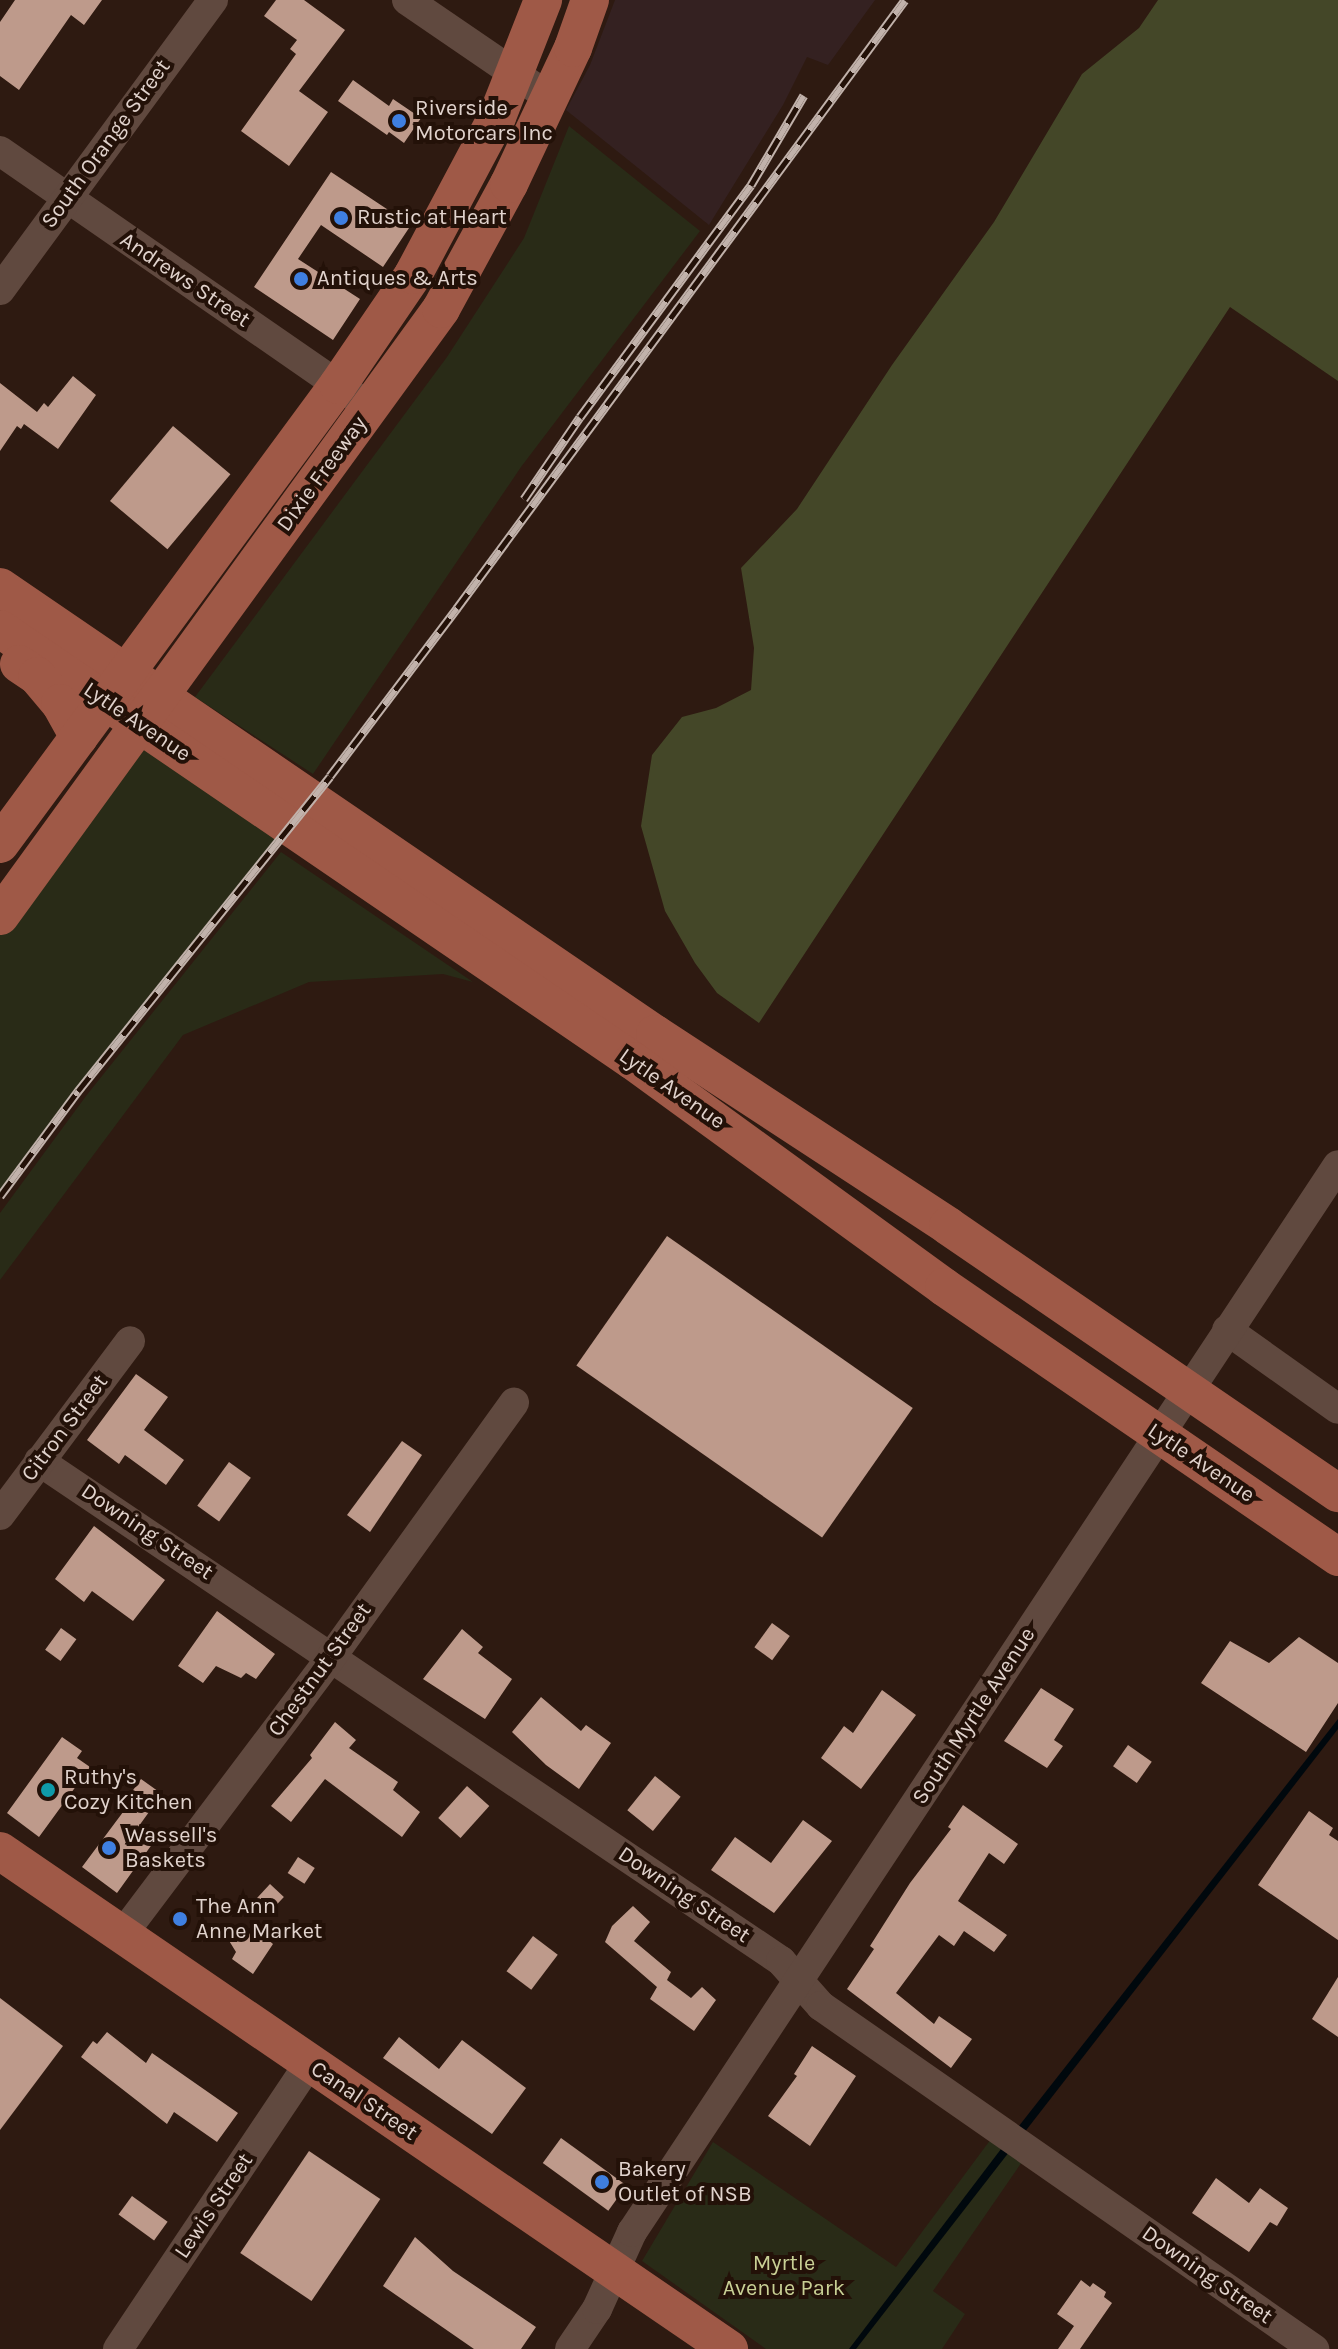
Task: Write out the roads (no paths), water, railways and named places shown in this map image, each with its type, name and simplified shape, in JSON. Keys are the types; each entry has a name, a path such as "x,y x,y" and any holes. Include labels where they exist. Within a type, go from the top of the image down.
{"main road":[{"name":"Dixie Freeway","path":"0,844 338,385 437,235 516,73 543,0"},
{"name":"Dixie Freeway","path":"0,916 441,309 467,265 550,98 590,0"},
{"path":"0,561 139,656 153,673 159,697 130,702 74,695 37,676 0,651"},
{"name":"Lytle Avenue","path":"0,587 393,875 633,1061 944,1287 1338,1557"},
{"name":"Lytle Avenue","path":"0,629 393,875 1188,1390 1338,1493"},
{"path":"37,676 60,703 79,737"},
{"name":"Canal Street","path":"0,1851 729,2349"}],"street":[{"name":"South Orange Street","path":"0,290 213,0"},
{"path":"407,0 550,98"},
{"name":"Andrews Street","path":"0,151 370,408"},
{"name":"South Myrtle Avenue","path":"570,2349 597,2309 632,2232 1338,1165"},
{"path":"1227,1330 1338,1409"},
{"name":"Citron Street","path":"0,1515 130,1341"},
{"name":"Chestnut Street","path":"122,1935 332,1656 514,1403"},
{"name":"Downing Street","path":"39,1461 781,1961 821,2006 1314,2349"},
{"name":"Lewis Street","path":"118,2349 309,2064"}],"railway":[{"path":"0,1196 78,1091 330,776 905,0"},
{"path":"524,499 580,417 751,185 804,95"}],"place":[{"name":"Riverside Motorcars Inc","path":"399,121"},
{"name":"Rustic at Heart","path":"341,218"},
{"name":"Antiques & Arts","path":"301,279"},
{"name":"Ruthy's Cozy Kitchen","path":"48,1790"},
{"name":"Wassell's Baskets","path":"109,1848"},
{"name":"The Ann Anne Market","path":"180,1919"},
{"name":"Bakery Outlet of NSB","path":"602,2182"}],"park label":[{"name":"Myrtle Avenue Park","path":"784,2276"}]}
